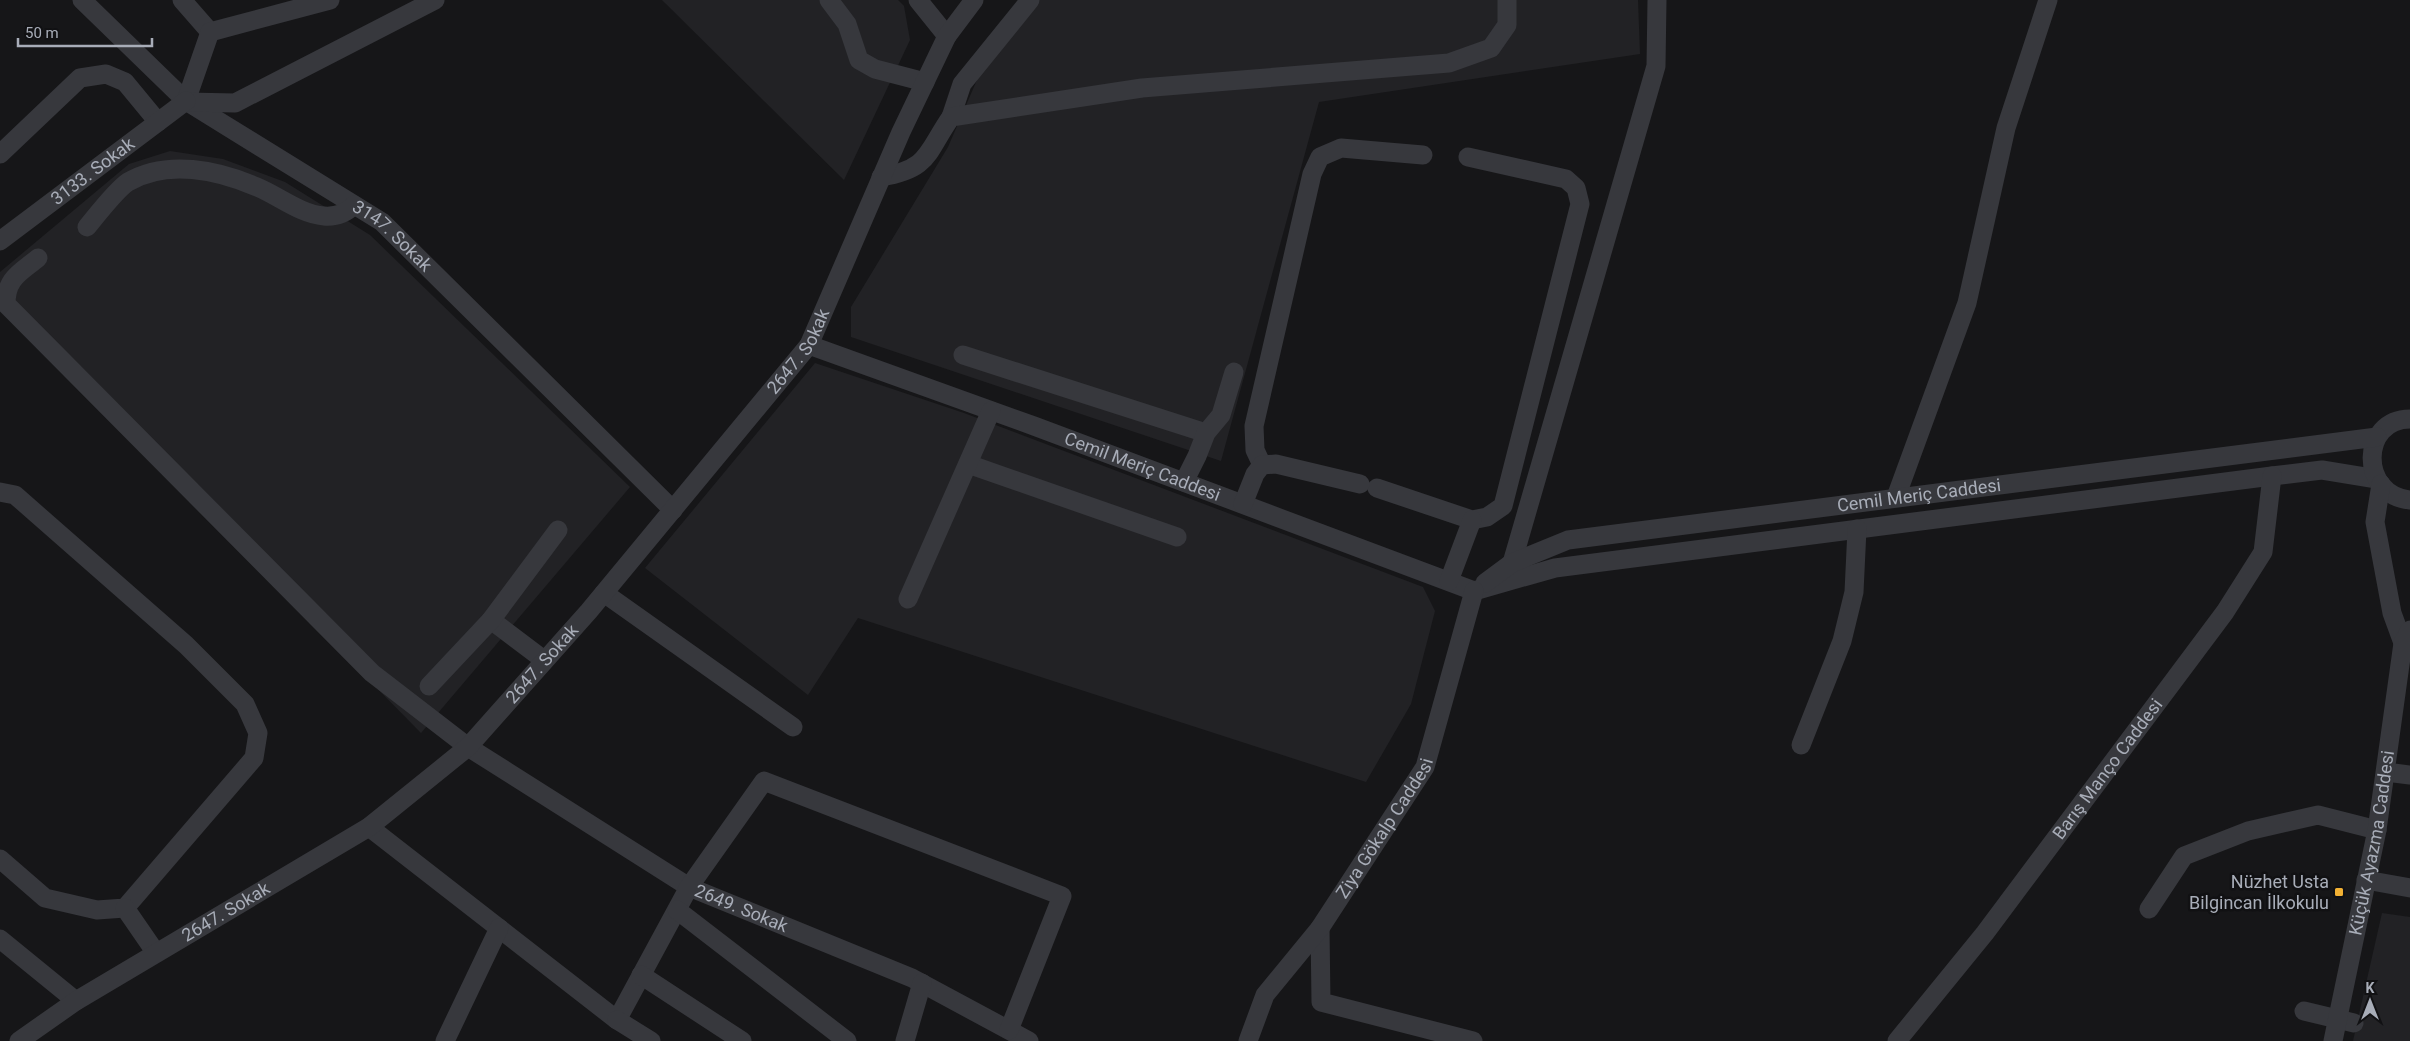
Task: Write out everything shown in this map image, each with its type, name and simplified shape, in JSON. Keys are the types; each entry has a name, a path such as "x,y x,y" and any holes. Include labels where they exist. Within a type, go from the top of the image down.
{"street":[{"name":"3147. Sokak","path":"82,0 186,102 382,222 672,510"},
{"path":"182,0 210,32"},
{"path":"210,32 330,0"},
{"path":"210,32 186,102 235,103 435,0"},
{"path":"829,0 847,24 859,60 875,69 925,82"},
{"path":"918,0 947,36 974,0"},
{"path":"881,177 900,174 916,168 930,151 951,117 962,84 1030,0"},
{"path":"951,117 1142,88 1449,63 1491,48 1506,25 1507,0"},
{"path":"1512,563 1656,66 1657,0"},
{"path":"1896,497 1968,303 2006,128 2048,0"},
{"name":"2647. Sokak","path":"20,1041 76,1001 369,827 468,747 604,593 809,345 900,132 947,36"},
{"path":"0,154 80,78 106,74 125,82 158,122"},
{"name":"3133. Sokak","path":"0,242 186,102"},
{"path":"1262,465 1255,450 1254,426 1312,174 1320,157 1341,148 1423,155"},
{"path":"1243,504 1255,474 1262,465 1276,464 1368,486 1472,520 1487,517 1503,506 1580,204 1576,188 1566,179 1468,157"},
{"path":"87,227 127,182 161,169 202,170 257,186 306,212 324,216 346,213 354,205"},
{"name":"2649. Sokak","path":"38,258 12,279 6,292 6,304 372,673 468,747 689,887 922,983 1029,1041"},
{"name":"Cemil Meriç Caddesi","path":"809,345 1184,482 1474,591 1555,568 2272,476 2322,470 2379,482"},
{"path":"963,355 1206,433"},
{"path":"1184,482 1198,456 1206,433 1221,414 1234,372"},
{"path":"908,599 991,411"},
{"path":"2409,417 2385,428 2377,438 2372,454 2372,467 2379,482 2395,496 2410,500"},
{"name":"Cemil Meriç Caddesi","path":"1474,591 1512,563 1568,540 1896,497 2377,438"},
{"path":"968,464 1177,537"},
{"name":"Barış Manço Caddesi","path":"1897,1041 1985,933 2224,612 2263,552 2272,476"},
{"name":"Küçük Ayazma Caddesi","path":"2333,1041 2346,1022 2366,880 2377,830 2408,639 2392,613 2375,522 2379,482"},
{"path":"0,492 15,495 186,645 244,704 258,733 254,758 125,908 97,910 70,906 45,898 0,859"},
{"path":"1449,582 1472,520"},
{"path":"1801,744 1842,641 1854,592 1857,529"},
{"path":"430,686 491,620 558,530"},
{"name":"Ziya Gökalp Caddesi","path":"1248,1041 1265,995 1320,928 1425,767 1474,591"},
{"path":"604,593 793,727"},
{"path":"491,620 544,660"},
{"path":"2386,772 2410,775"},
{"path":"617,1020 689,887 764,781 1062,896 1009,1030"},
{"path":"2149,908 2184,856 2248,831 2318,815 2377,830"},
{"path":"369,827 617,1020 651,1041"},
{"path":"2366,880 2410,888"},
{"path":"125,908 156,954"},
{"path":"677,910 847,1041"},
{"path":"445,1041 499,928"},
{"path":"1320,928 1321,1002 1473,1041"},
{"path":"0,938 76,1001"},
{"path":"641,975 742,1041"},
{"path":"905,1041 922,983"},
{"path":"2304,1012 2346,1022"}],"shaded area":[{"path":"662,0 898,0 904,6 910,40 844,180"},
{"path":"1025,0 1638,0 1640,54 1319,102 1221,461 851,337 851,307 948,147 989,52"},
{"path":"170,151 223,159 285,182 370,235 630,487 421,733 0,306 0,272 129,164"},
{"path":"815,363 964,413 1423,587 1435,611 1411,704 1366,782 858,618 808,695 645,568"},
{"path":"2382,913 2410,917 2410,1041 2353,1041"}],"place":[{"name":"Nüzhet Usta Bilgincan İlkokulu","path":"2339,892"}]}
